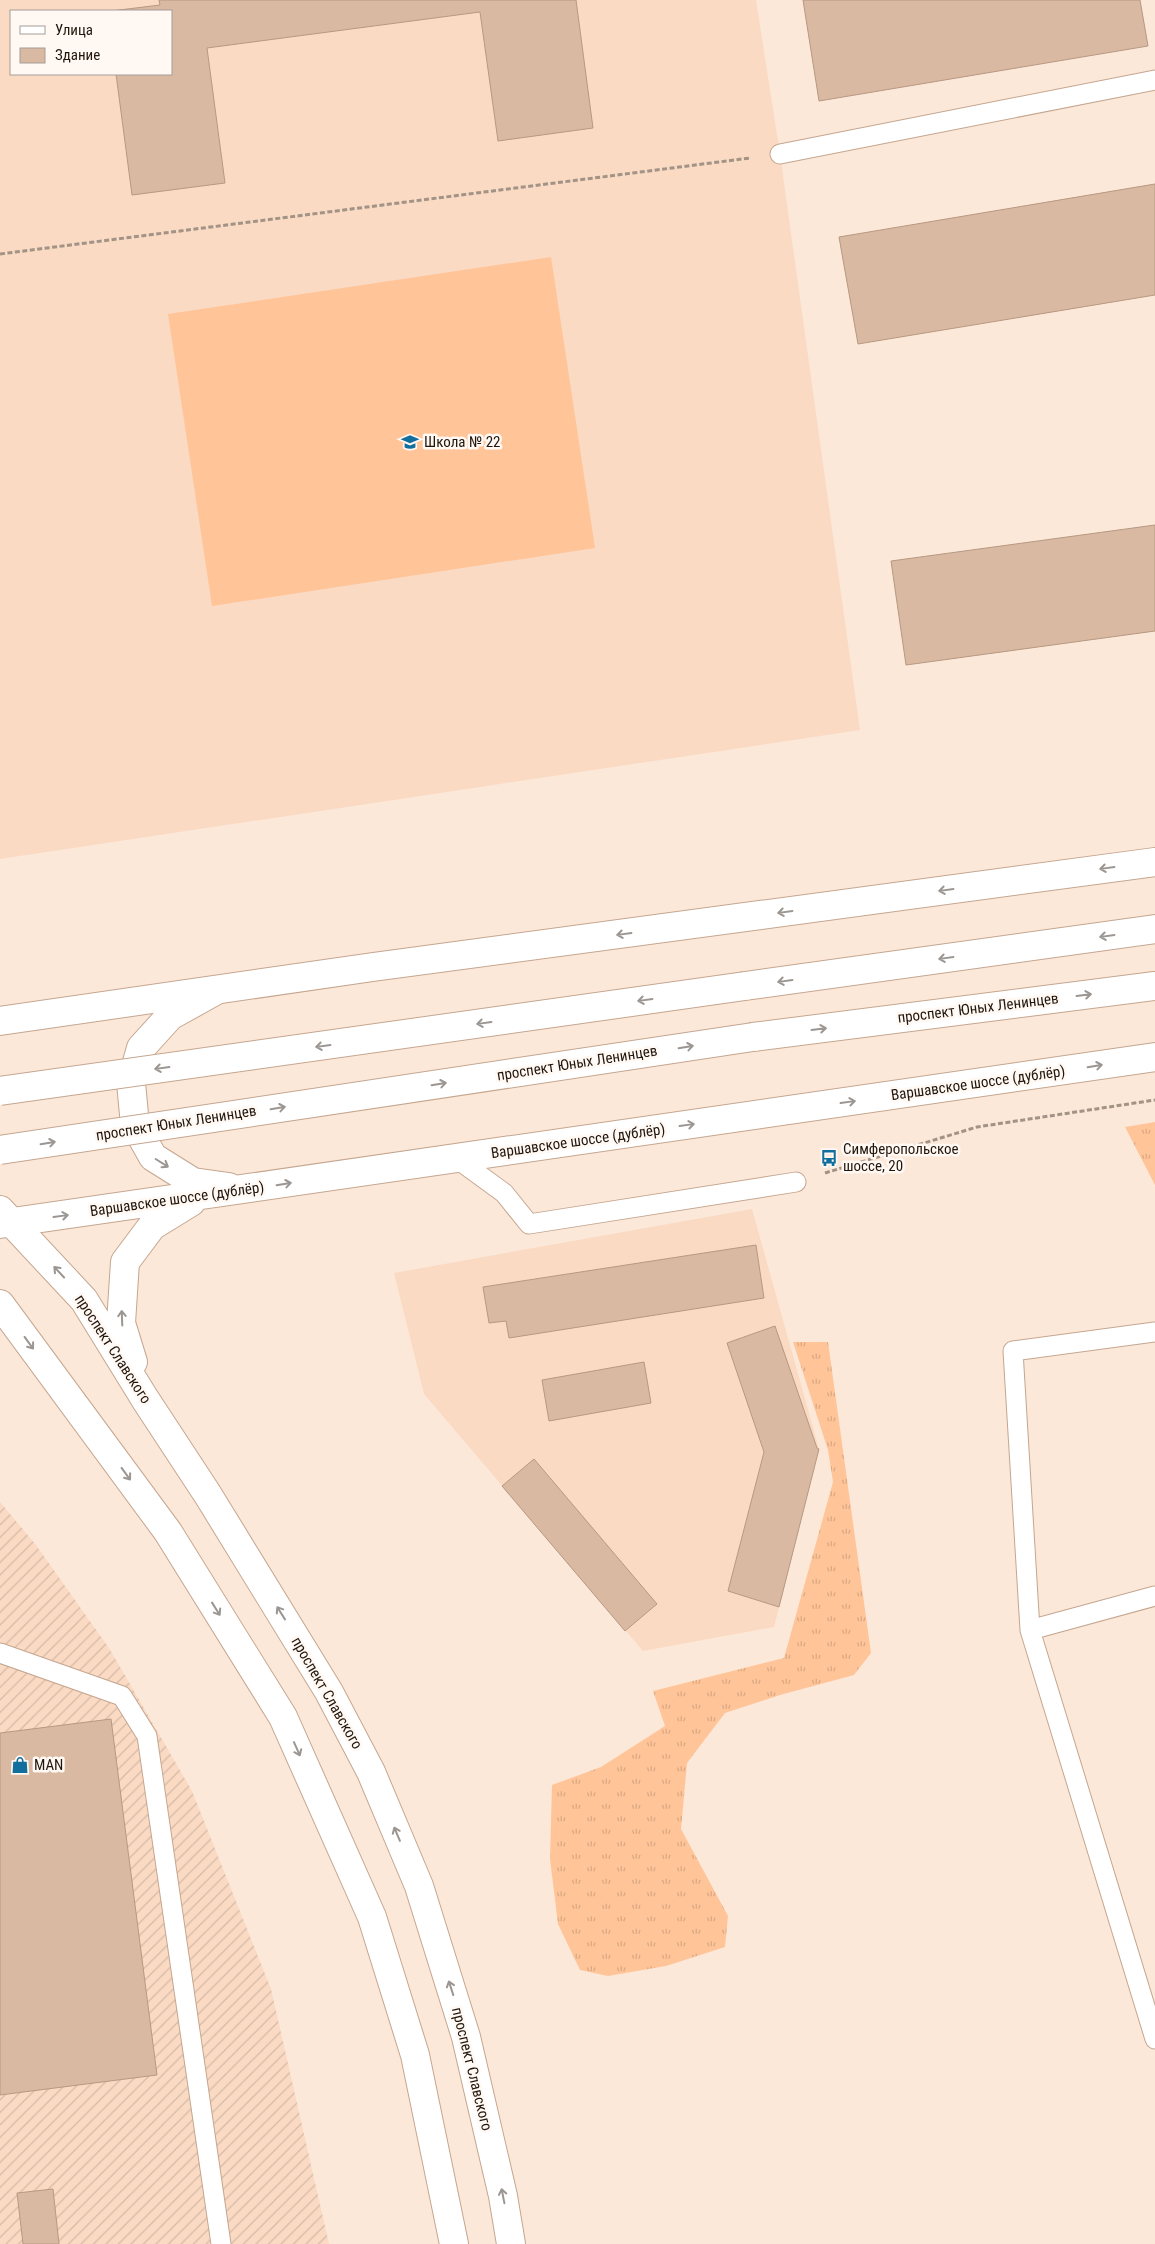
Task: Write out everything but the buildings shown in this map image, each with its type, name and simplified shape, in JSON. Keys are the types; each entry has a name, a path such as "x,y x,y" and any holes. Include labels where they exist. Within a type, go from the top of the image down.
{"main road":[{"path":"0,1022 217,990 1155,862"},
{"path":"0,1092 1155,929"},
{"name":"проспект Юных Ленинцев","path":"0,1150 753,1037 1155,986"},
{"path":"217,990 170,1016 141,1048 131,1084 135,1125 153,1157 193,1182 248,1190"},
{"name":"Варшавское шоссе (дублёр)","path":"4,1219 248,1190 1155,1057"},
{"path":"144,1399 121,1323 125,1262 152,1226 201,1196"},
{"name":"проспект Славского","path":"4,1219 84,1300 144,1399 208,1495 329,1692 371,1772 419,1886 466,2036 503,2196 511,2244"},
{"path":"0,1304 168,1532 283,1717 372,1916 415,2055 454,2244"}],"lane":[{"path":"780,154 1155,80"},
{"path":"456,1158 504,1193 529,1224 796,1182"},
{"path":"1155,1332 1013,1351 1030,1630 1155,2039"},
{"path":"1030,1630 1155,1596"},
{"path":"0,1653 122,1696 148,1736 221,2244"}],"path":[{"path":"0,254 780,154"},
{"path":"796,1182 977,1127 1155,1100"}],"shaded area":[{"name":"Школа № 22","path":"0,0 756,0 780,154 860,730 0,859"},
{"path":"752,1209 819,1449 774,1627 643,1651 424,1394 394,1273"},
{"path":"0,1502 36,1545 109,1648 192,1791 271,1989 329,2244 0,2244"}],"green space":[{"path":"551,257 595,548 212,606 168,314"},
{"path":"1155,1122 1155,1185 1125,1127"},
{"path":"793,1342 828,1342 871,1653 854,1675 780,1695 725,1713 687,1763 681,1829 728,1916 725,1947 666,1966 608,1976 580,1970 558,1924 550,1859 552,1785 601,1767 665,1726 653,1691 784,1658 833,1482 828,1450"}],"place":[{"name":"Школа № 22","path":"410,442"},
{"name":"Симферопольское шоссе, 20","path":"829,1158"},
{"name":"MAN","path":"20,1765"}]}
